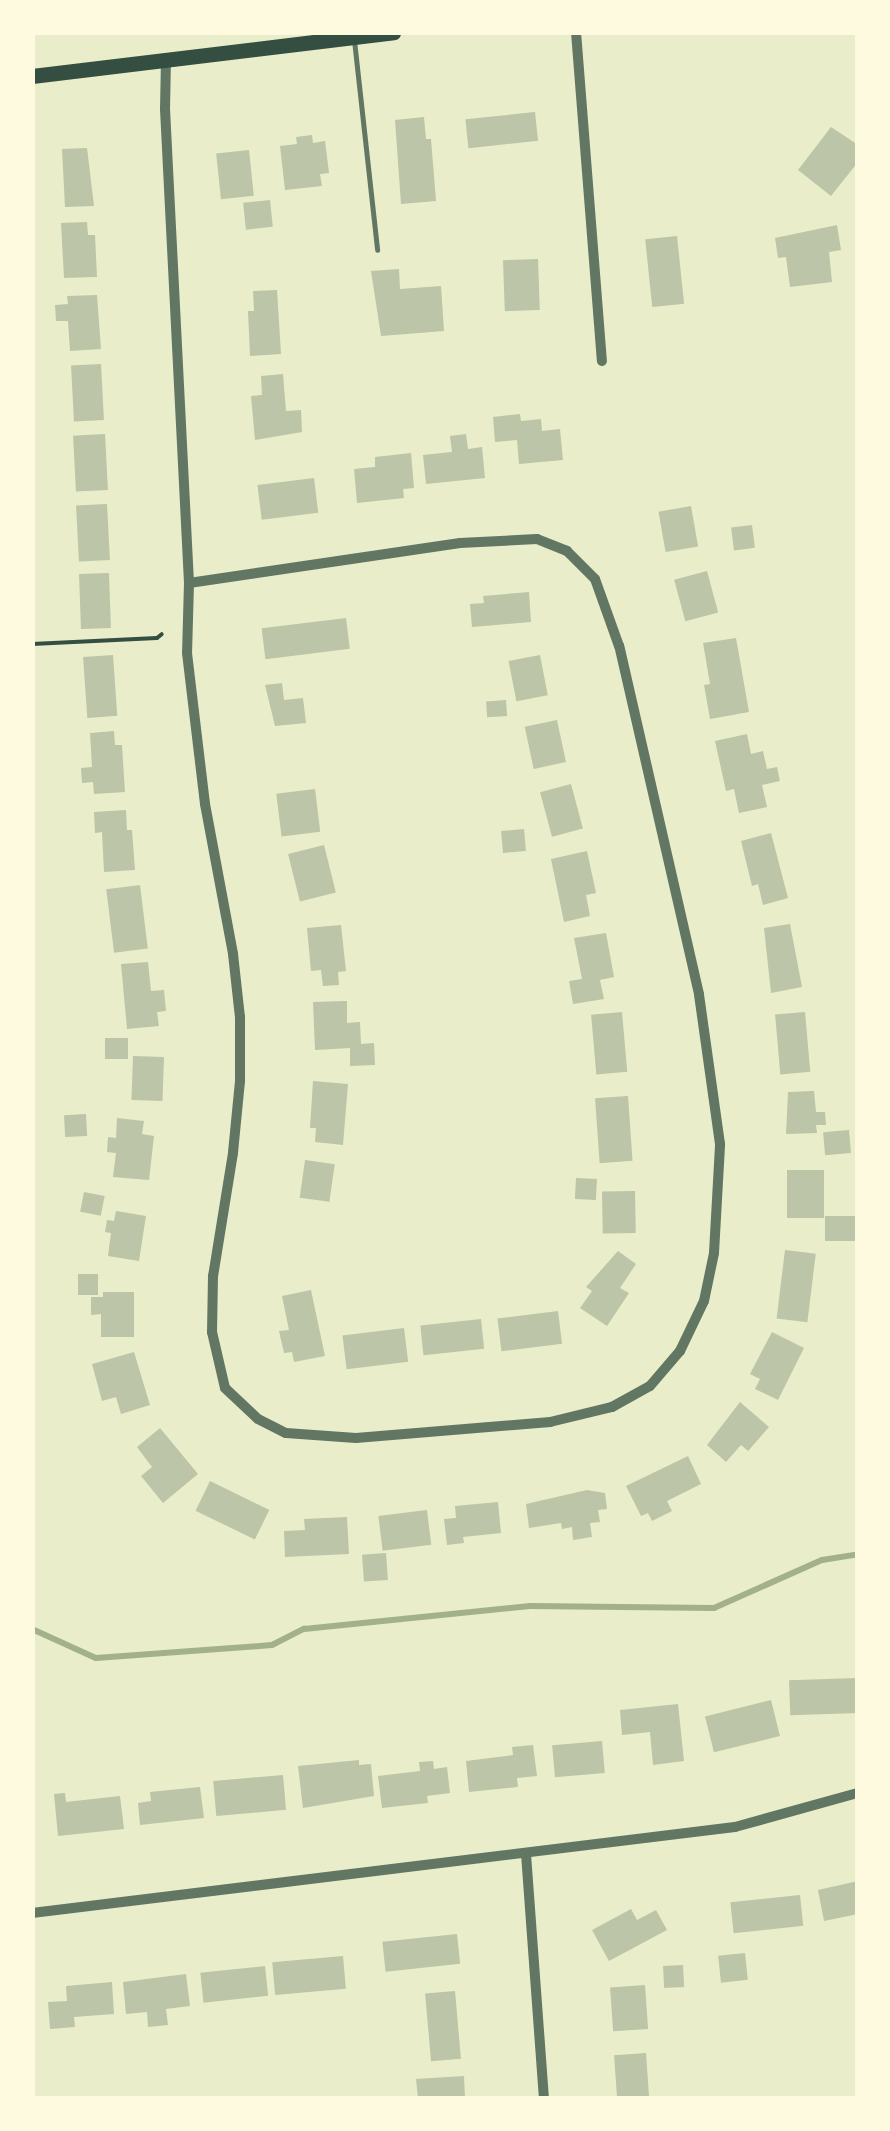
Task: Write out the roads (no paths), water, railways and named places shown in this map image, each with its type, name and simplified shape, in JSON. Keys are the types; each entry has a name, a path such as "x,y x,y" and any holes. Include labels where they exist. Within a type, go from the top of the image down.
{"main road":[{"path":"32,76 335,36 393,32"}],"street":[{"path":"576,32 602,361"},
{"path":"166,58 165,110 189,583 188,653 204,804 233,954 240,1017 238,1099 213,1276 212,1332 225,1388 258,1419 286,1433 356,1438 550,1422 612,1407 650,1386 680,1351 704,1301 714,1253 720,1144 699,994 619,646 594,579 567,550 537,539 460,544 189,583"},
{"path":"32,1913 735,1827 858,1793"},
{"path":"526,1854 544,2098"}],"lane":[{"path":"354,37 377,250"}],"waterway":[{"path":"32,1629 96,1658 272,1645 304,1629 530,1606 714,1608 822,1560 858,1554"}]}
